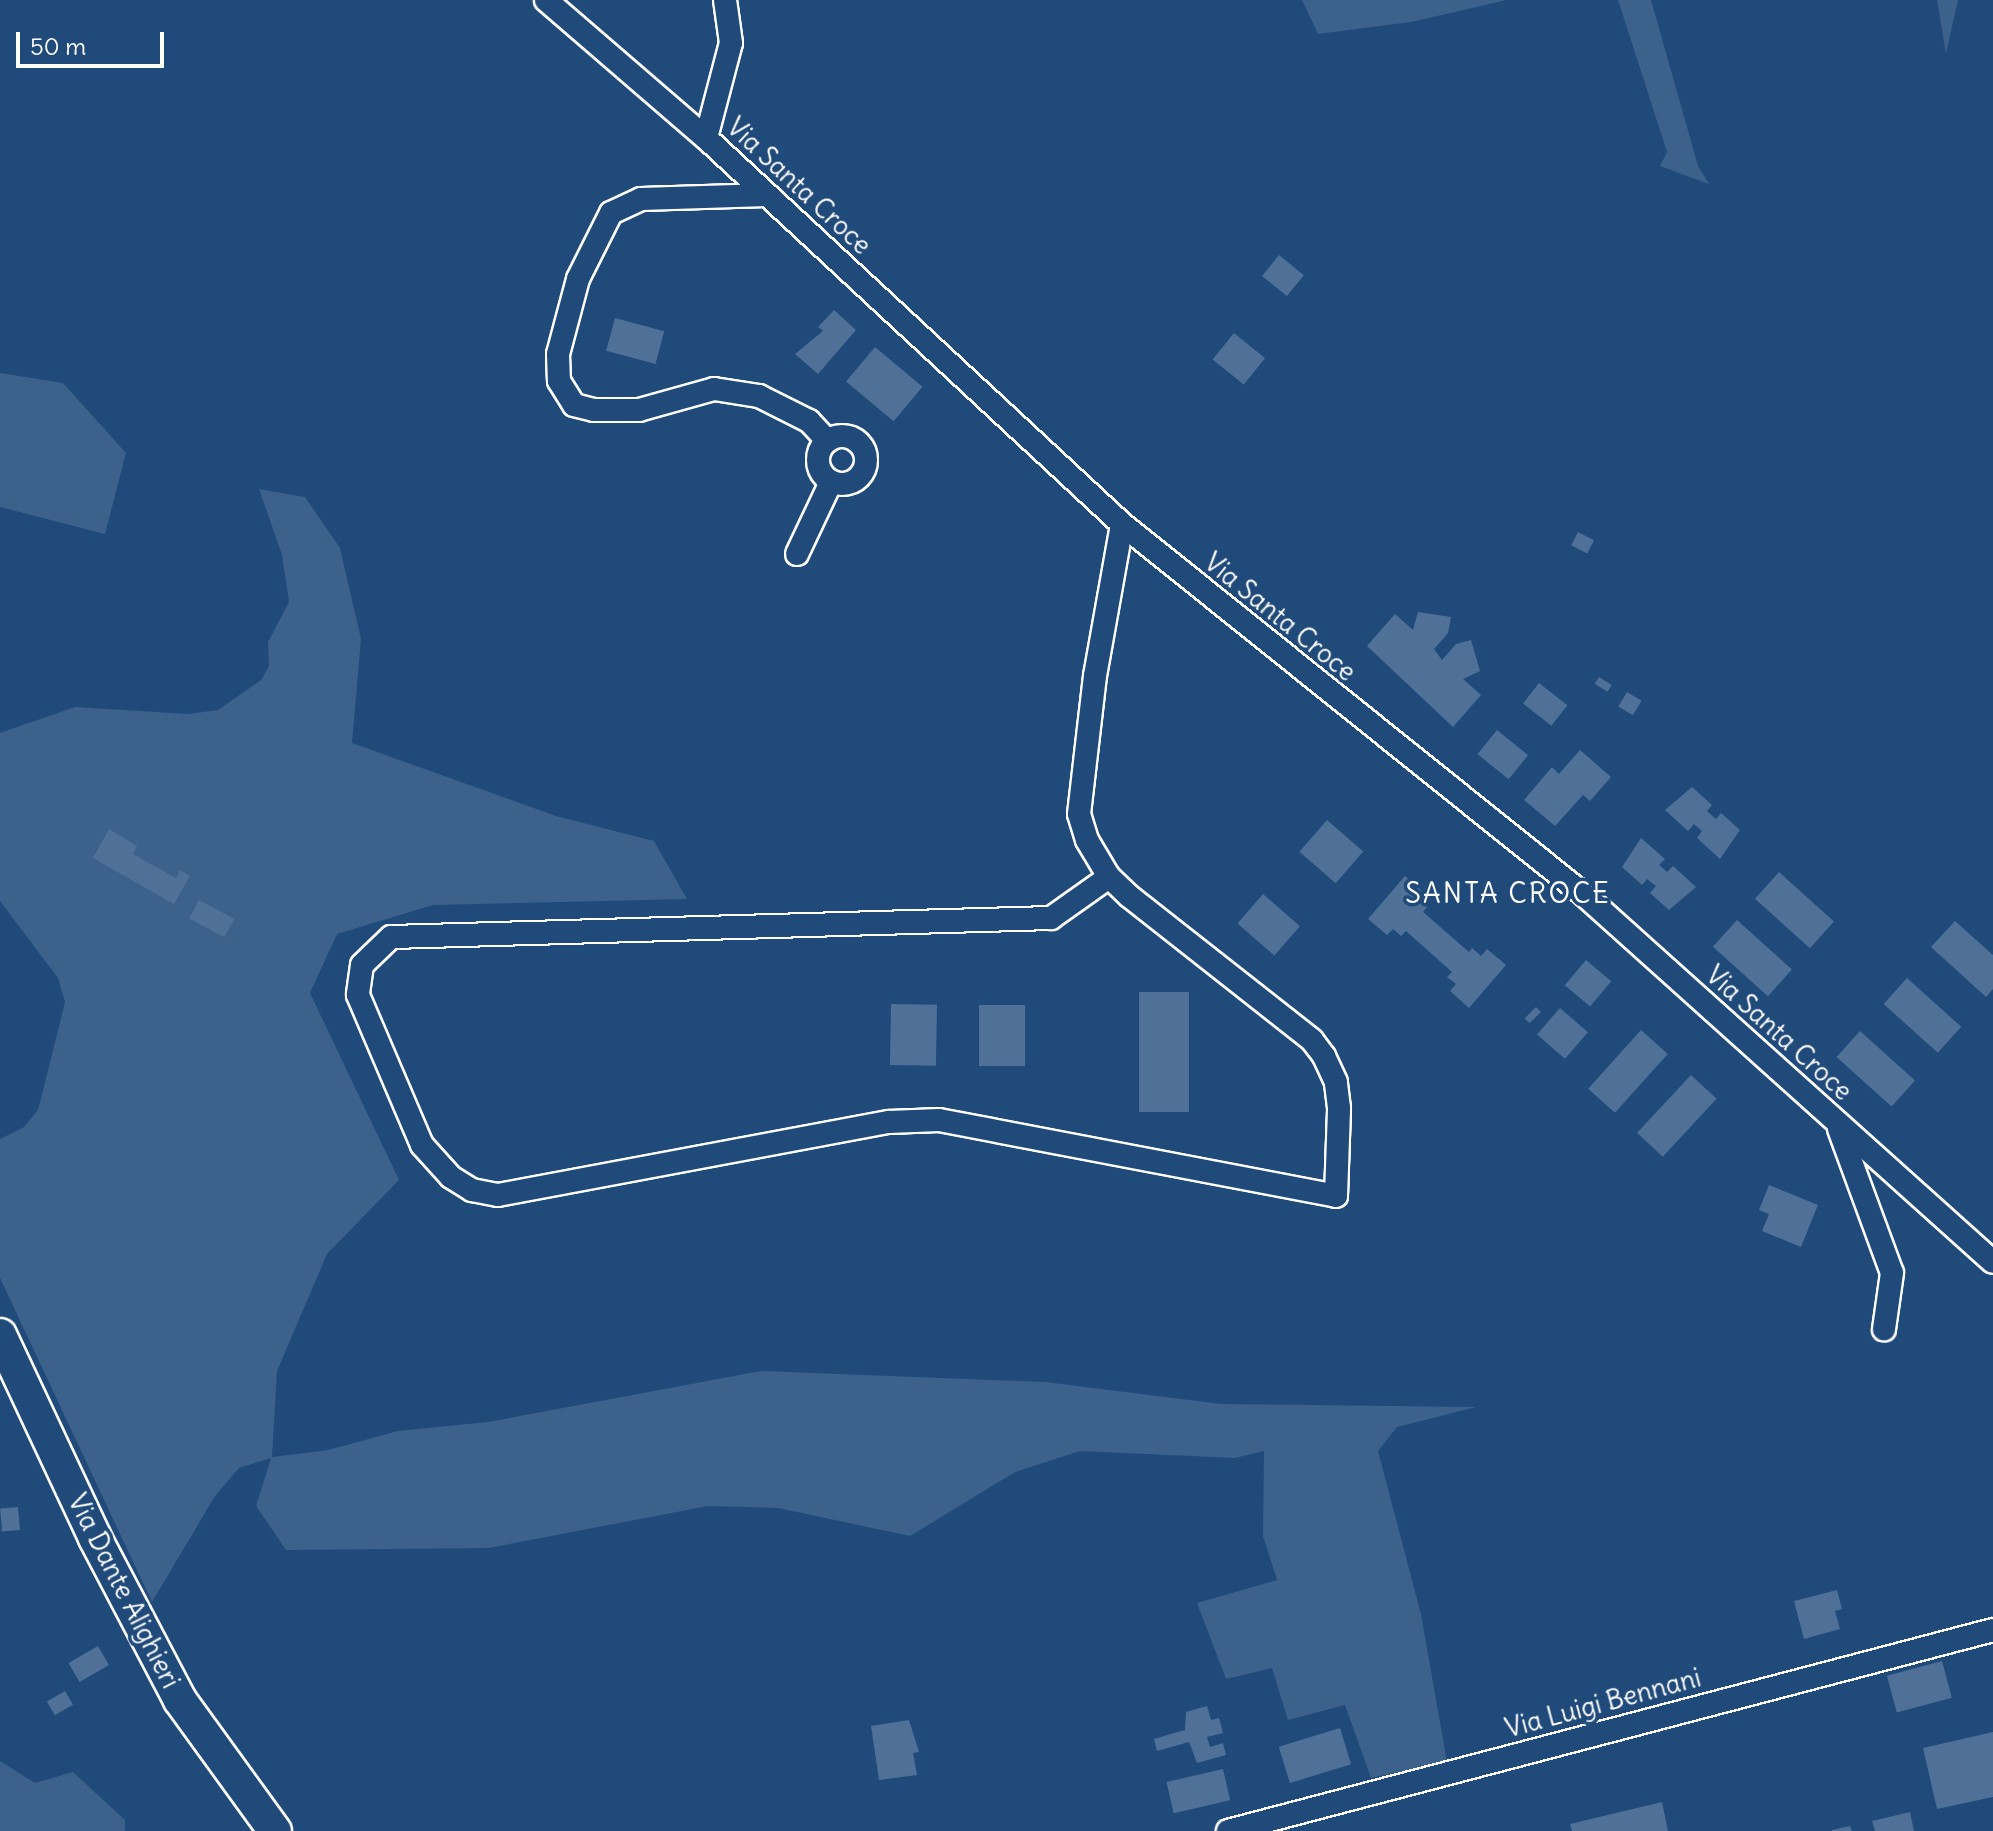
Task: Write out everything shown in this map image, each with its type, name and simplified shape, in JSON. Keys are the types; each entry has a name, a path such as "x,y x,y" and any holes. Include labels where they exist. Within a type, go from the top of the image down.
{"main road":[{"name":"Via Dante Alighieri","path":"0,1335 95,1538 180,1700 275,1831"}],"street":[{"name":"Via Santa Croce","path":"546,0 706,138 1122,524 1582,893 1993,1262"},
{"path":"706,138 731,43 725,0"},
{"path":"767,195 641,199 611,213 578,279 558,354 559,381 574,405 594,410 639,410 714,389 759,396 809,421 827,440"},
{"path":"827,440 850,437 863,446 867,462 855,481 831,482"},
{"path":"827,440 818,463 831,482"},
{"path":"797,554 831,482"},
{"path":"1109,877 1051,918 391,937 362,965 358,995 422,1145 451,1177 472,1190 498,1195 889,1122 939,1120 1336,1196 1339,1108 1336,1082 1324,1056 1312,1040 1109,877 1079,814 1095,676 1122,524"},
{"path":"1116,558 1149,546"},
{"path":"1836,1122 1892,1273 1884,1329"},
{"name":"Via Luigi Bennani","path":"1228,1831 1993,1630"}],"shaded area":[{"path":"1302,0 1507,0 1411,22 1318,34"},
{"path":"1618,0 1651,0 1698,166 1709,184 1660,166 1667,152"},
{"path":"1937,0 1958,0 1946,54"},
{"path":"0,373 63,383 126,453 105,534 0,507"},
{"path":"259,489 305,497 340,548 361,639 352,743 556,816 654,841 687,899 433,905 337,934 310,993 399,1180 327,1254 277,1371 272,1457 328,1450 398,1431 488,1422 761,1371 1045,1382 1221,1404 1476,1407 1397,1427 1378,1451 1421,1614 1447,1762 1371,1778 1345,1705 1288,1720 1272,1668 1226,1679 1197,1603 1277,1580 1263,1536 1264,1451 1235,1458 1080,1451 1015,1472 910,1536 778,1508 708,1506 489,1548 286,1550 256,1506 271,1458 239,1468 215,1496 152,1602 0,1278 0,1139 24,1127 38,1110 65,1002 58,978 0,901 0,733 75,707 188,714 218,710 261,680 269,666 268,642 289,602 282,555"},
{"path":"0,1761 35,1783 73,1772 125,1820 125,1831 0,1831"}],"building":[{"path":"1279,255 1304,275 1287,296 1262,276"},
{"path":"834,310 856,330 818,374 795,354 823,331 818,327"},
{"path":"615,318 664,331 655,364 606,351"},
{"path":"1234,333 1265,358 1244,385 1213,359"},
{"path":"875,347 922,387 894,421 846,381"},
{"path":"1578,532 1594,540 1587,554 1571,545"},
{"path":"1418,612 1451,617 1448,633 1434,649 1442,660 1456,644 1471,640 1480,671 1463,679 1481,695 1453,727 1367,646 1395,614 1413,630"},
{"path":"1599,677 1612,685 1607,692 1595,684"},
{"path":"1539,683 1567,705 1551,726 1523,703"},
{"path":"1627,692 1642,701 1633,715 1618,707"},
{"path":"1497,730 1528,755 1509,779 1477,754"},
{"path":"1580,750 1611,777 1590,801 1583,795 1555,826 1524,800 1552,767 1559,774"},
{"path":"1692,787 1712,805 1707,811 1716,819 1721,813 1740,830 1720,859 1697,838 1702,831 1694,824 1688,831 1665,810"},
{"path":"1327,820 1363,851 1336,883 1299,852"},
{"path":"109,829 137,846 133,854 176,878 180,870 190,876 174,904 93,858"},
{"path":"1641,838 1665,859 1659,865 1667,872 1673,866 1696,887 1669,910 1650,893 1656,886 1647,879 1642,885 1622,867"},
{"path":"1779,872 1834,922 1810,948 1755,899"},
{"path":"1405,876 1424,893 1418,900 1427,907 1423,912 1469,952 1472,948 1481,956 1487,949 1506,965 1469,1008 1450,991 1456,984 1447,977 1452,972 1406,931 1401,936 1393,929 1387,935 1368,919"},
{"path":"1263,894 1300,926 1274,956 1237,923"},
{"path":"199,900 234,919 224,937 189,919"},
{"path":"1737,920 1792,970 1768,996 1713,947"},
{"path":"1955,921 1993,955 1993,989 1986,997 1931,947"},
{"path":"1586,960 1611,981 1590,1006 1565,985"},
{"path":"1907,978 1961,1027 1938,1053 1884,1004"},
{"path":"1139,992 1189,992 1189,1112 1139,1112"},
{"path":"891,1004 937,1005 936,1066 890,1065"},
{"path":"979,1005 1025,1005 1025,1066 979,1066"},
{"path":"1536,1007 1541,1012 1530,1023 1525,1018"},
{"path":"1560,1008 1588,1032 1565,1059 1537,1034"},
{"path":"1641,1030 1668,1054 1615,1113 1588,1089"},
{"path":"1860,1031 1915,1081 1892,1107 1837,1057"},
{"path":"1691,1075 1717,1099 1663,1157 1637,1133"},
{"path":"1769,1185 1818,1205 1801,1247 1762,1231 1769,1214 1759,1210"},
{"path":"18,1507 20,1530 2,1531 0,1509"},
{"path":"1837,1590 1842,1609 1835,1611 1840,1629 1804,1639 1794,1601"},
{"path":"98,1646 109,1665 80,1682 69,1663"},
{"path":"1942,1661 1952,1698 1897,1712 1887,1676"},
{"path":"65,1691 73,1705 55,1715 47,1702"},
{"path":"1207,1706 1211,1720 1219,1718 1223,1733 1207,1737 1210,1747 1223,1743 1226,1755 1197,1763 1189,1742 1157,1751 1154,1739 1185,1730 1186,1712"},
{"path":"909,1720 919,1752 913,1753 917,1775 879,1780 871,1726"},
{"path":"1340,1728 1351,1764 1290,1783 1279,1747"},
{"path":"1993,1732 1993,1797 1937,1809 1923,1748"},
{"path":"1223,1769 1230,1800 1174,1813 1166,1782"},
{"path":"1662,1802 1668,1831 1572,1831 1570,1824"},
{"path":"1910,1812 1914,1831 1875,1831 1872,1821"},
{"path":"1850,1826 1852,1831 1832,1831 1832,1830"}],"district":[{"name":"SANTA CROCE","path":"1508,893"}]}
